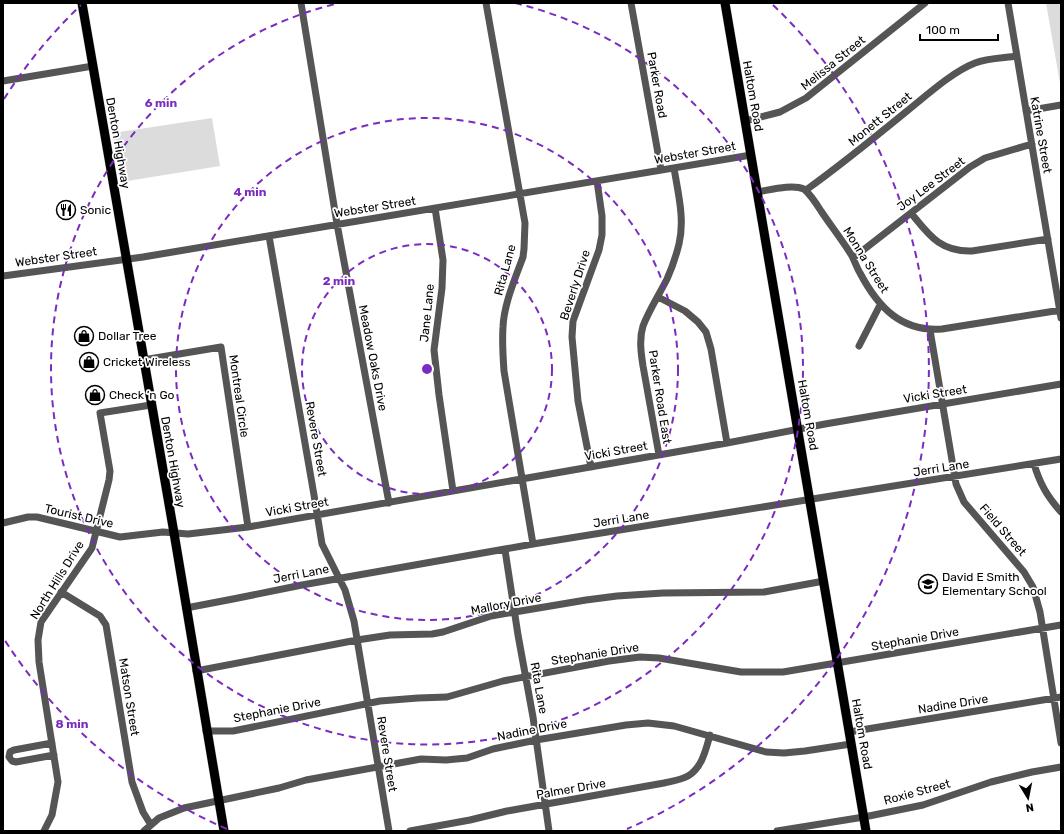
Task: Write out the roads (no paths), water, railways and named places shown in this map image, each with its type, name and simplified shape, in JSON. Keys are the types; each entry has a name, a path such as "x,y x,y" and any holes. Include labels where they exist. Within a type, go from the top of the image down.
{"main road":[{"name":"Denton Highway","path":"82,3 224,831"},
{"name":"Haltom Road","path":"725,3 866,831"}],"street":[{"name":"Meadow Oaks Drive","path":"301,3 337,224 389,503"},
{"name":"Rita Lane","path":"486,3 525,223 524,249 505,311 503,326 504,371 533,544"},
{"name":"Parker Road","path":"631,3 661,170"},
{"name":"Melissa Street","path":"745,121 780,112 806,98 925,3"},
{"name":"Katrine Street","path":"1008,3 1061,318"},
{"name":"Monett Street","path":"806,190 840,165 932,91 956,74 975,63 984,60 1017,56"},
{"path":"3,81 92,66"},
{"path":"1026,111 1061,105"},
{"name":"Joy Lee Street","path":"853,258 985,158 1032,144"},
{"name":"Webster Street","path":"3,276 126,258 143,257 751,155"},
{"path":"674,168 681,208 679,243 672,267 658,297 685,311 698,322 706,332 711,349 727,443"},
{"name":"Beverly Drive","path":"591,467 578,401 572,337 573,321 599,250 602,235 602,216 597,181"},
{"path":"757,192 786,188 801,188 806,190"},
{"name":"Monna Street","path":"806,190 853,258 860,273 880,305 894,317 908,325 930,330 964,326 1060,310"},
{"name":"Jane Lane","path":"435,208 443,260 442,288 434,350 438,394 453,491"},
{"path":"911,213 930,236 938,243 953,250 972,251 1048,239"},
{"name":"Revere Street","path":"269,236 322,544 345,590 354,621 388,831"},
{"name":"Parker Road East","path":"658,297 643,327 641,352 659,455"},
{"path":"859,346 880,305"},
{"name":"Field Street","path":"930,330 956,484 964,502 1024,572 1037,599 1061,744"},
{"name":"Montreal Circle","path":"143,360 221,347 248,527"},
{"name":"Vicki Street","path":"174,533 188,534 248,527 727,443 798,429 1061,384"},
{"name":"North Hills Drive","path":"44,831 52,815 58,791 58,782 39,662 38,640 41,622 92,548 97,532 110,471 100,414 151,405"},
{"name":"Jerri Lane","path":"186,608 339,578 533,544 1061,459"},
{"path":"1034,464 1041,485 1052,502 1061,512"},
{"name":"Tourist Drive","path":"3,523 28,517 37,517 120,537 163,532 174,533"},
{"name":"Rita Lane","path":"505,550 514,613 536,740 549,831"},
{"name":"Mallory Drive","path":"196,671 357,640 390,635 432,634 443,632 491,616 586,600 663,593 764,592 824,581"},
{"name":"Matson Street","path":"62,592 100,616 106,624 132,782 143,812 151,825"},
{"name":"Stephanie Drive","path":"206,731 233,731 398,699 448,697 485,686 525,677 609,661 640,657 659,658 752,673 783,672 1061,625"},
{"name":"Nadine Drive","path":"849,732 1061,697"},
{"name":"Nadine Drive","path":"144,831 159,818 184,808 279,788 306,780 421,759 446,760 467,758 493,749 626,724 648,723 674,726 710,735 742,746 772,752 805,751 851,744"},
{"name":"Palmer Drive","path":"410,831 682,779 689,776 701,762 710,735"},
{"path":"52,743 14,750 9,753 9,757 10,760 16,762 54,755"},
{"name":"Roxie Street","path":"777,831 864,817 923,805 991,782 1061,767"}],"place":[{"name":"Sonic","path":"66,210"},
{"name":"Dollar Tree","path":"84,336"},
{"name":"Cricket Wireless","path":"89,362"},
{"name":"Check ’n Go","path":"95,395"},
{"name":"David E Smith Elementary School","path":"928,584"}]}
